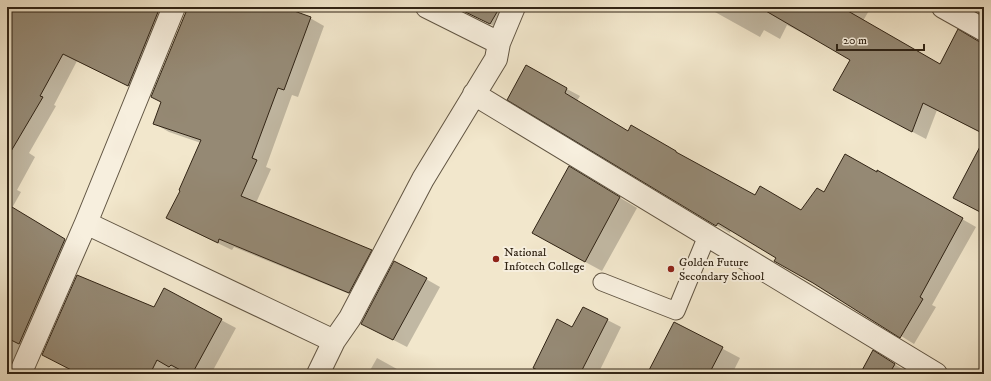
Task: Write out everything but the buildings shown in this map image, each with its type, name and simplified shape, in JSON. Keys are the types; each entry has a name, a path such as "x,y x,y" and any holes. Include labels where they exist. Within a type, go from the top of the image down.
{"street":[{"path":"20,374 86,223 174,7"},
{"path":"427,7 499,43"},
{"path":"318,374 334,341 350,318 423,179 496,59 499,43 514,7"},
{"path":"943,7 984,30"},
{"path":"474,94 936,374"},
{"path":"86,223 334,341"}],"lane":[{"path":"602,282 676,311 707,236"}],"place":[{"name":"National Infotech College","path":"496,259"},
{"name":"Golden Future Secondary School","path":"671,269"}]}
